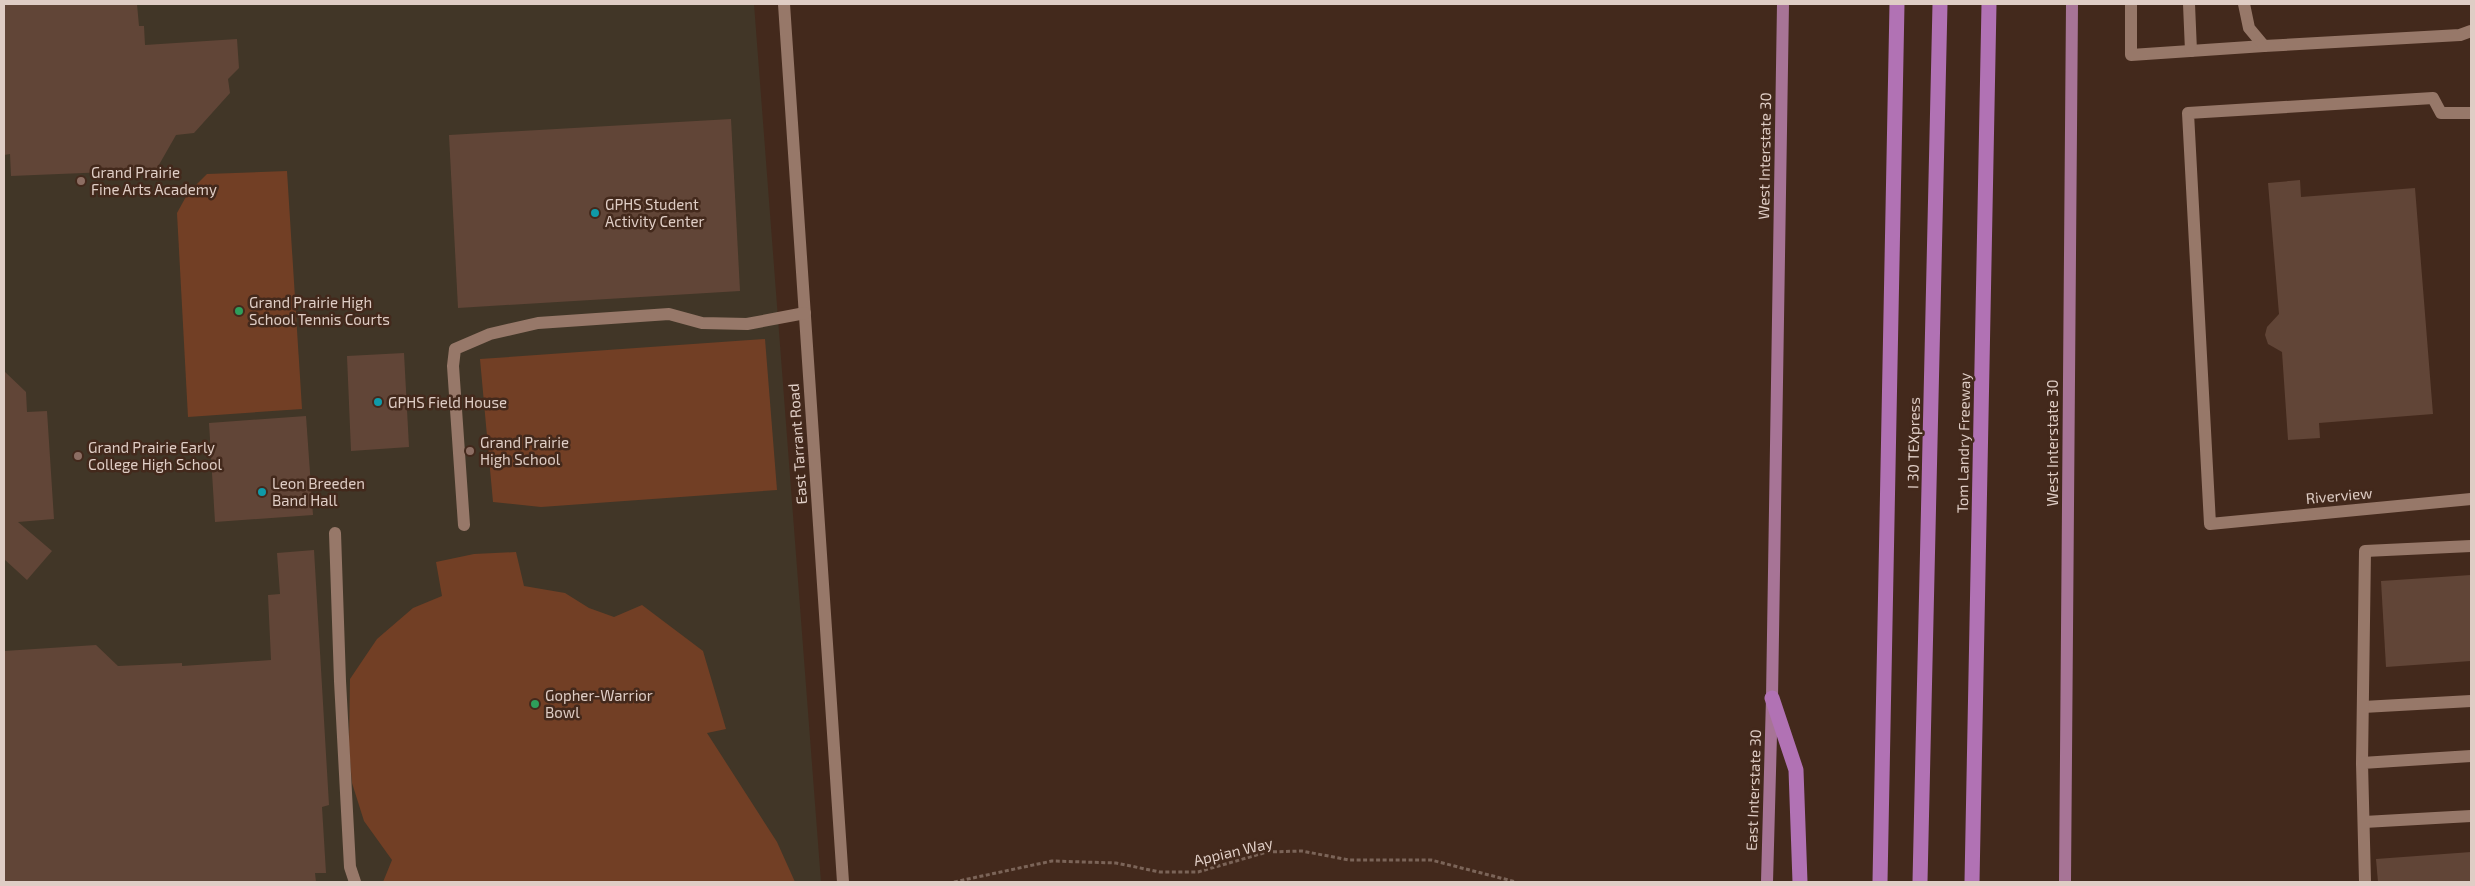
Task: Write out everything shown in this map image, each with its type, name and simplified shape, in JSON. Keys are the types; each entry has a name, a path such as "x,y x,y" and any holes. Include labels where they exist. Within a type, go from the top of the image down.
{"highway":[{"path":"1880,882 1897,4"},
{"name":"I 30 TEXpress","path":"1920,882 1940,4"},
{"name":"Tom Landry Freeway","path":"1972,882 1989,4"},
{"path":"1772,698 1796,770 1800,882"}],"main road":[{"name":"West Interstate 30","path":"1772,698 1783,4"},
{"name":"West Interstate 30","path":"2065,882 2072,4"},
{"name":"East Interstate 30","path":"1767,882 1772,698"}],"street":[{"name":"East Tarrant Road","path":"784,4 843,882"},
{"path":"2130,4 2131,55 2460,35 2471,31"},
{"path":"2189,4 2191,51"},
{"path":"2244,4 2249,28 2264,46"},
{"name":"Riverview","path":"2471,113 2441,113 2433,98 2188,113 2210,524 2471,499"},
{"path":"464,524 453,366 455,349 490,334 538,323 669,314 702,323 747,324 805,313"},
{"path":"335,533 340,691 350,867 355,882"},
{"path":"2365,882 2362,763 2365,551 2471,546"},
{"path":"2363,707 2471,701"},
{"path":"2362,763 2471,756"},
{"path":"2364,822 2471,816"}],"path":[{"name":"Appian Way","path":"954,882 1052,861 1116,863 1160,872 1198,872 1267,852 1302,851 1349,860 1431,860 1516,882"}],"shaded area":[{"name":"Grand Prairie High School","path":"4,4 754,4 821,882 4,882"},
{"name":"Grand Prairie High School Tennis Courts","path":"287,171 302,409 188,417 177,213 188,193 207,174"},
{"path":"765,339 777,490 541,507 493,502 480,359"},
{"name":"Gopher-Warrior Bowl","path":"516,552 524,586 565,593 589,608 614,617 642,605 703,651 726,729 707,733 777,842 795,882 383,882 392,860 364,821 352,783 349,748 350,679 377,639 413,608 442,596 436,562 474,554"}],"building":[{"path":"4,4 137,4 139,26 144,26 145,45 237,39 239,68 228,79 230,93 194,133 176,135 156,170 11,176 10,154 4,155"},
{"name":"GPHS Student Activity Center","path":"731,119 740,291 458,308 449,135"},
{"path":"2300,180 2301,197 2415,188 2433,414 2319,423 2320,438 2288,440 2282,352 2268,344 2265,335 2267,327 2279,314 2268,183"},
{"name":"GPHS Field House","path":"404,353 409,447 351,451 347,356"},
{"path":"4,371 26,392 27,412 47,411 54,519 18,522 52,551 27,580 4,559"},
{"name":"Leon Breeden Band Hall","path":"306,416 313,515 215,522 209,423"},
{"path":"314,550 329,805 322,807 326,873 315,873 316,882 4,882 4,651 96,645 118,666 182,663 182,666 271,660 268,595 280,594 277,553"},
{"path":"2471,575 2471,661 2386,667 2381,581"},
{"path":"2471,852 2471,882 2378,882 2376,859"}],"place":[{"name":"Grand Prairie Fine Arts Academy","path":"81,181"},
{"name":"GPHS Student Activity Center","path":"595,213"},
{"name":"Grand Prairie High School Tennis Courts","path":"239,311"},
{"name":"GPHS Field House","path":"378,402"},
{"name":"Grand Prairie High School","path":"470,451"},
{"name":"Grand Prairie Early College High School","path":"78,456"},
{"name":"Leon Breeden Band Hall","path":"262,492"},
{"name":"Gopher-Warrior Bowl","path":"535,704"}]}
